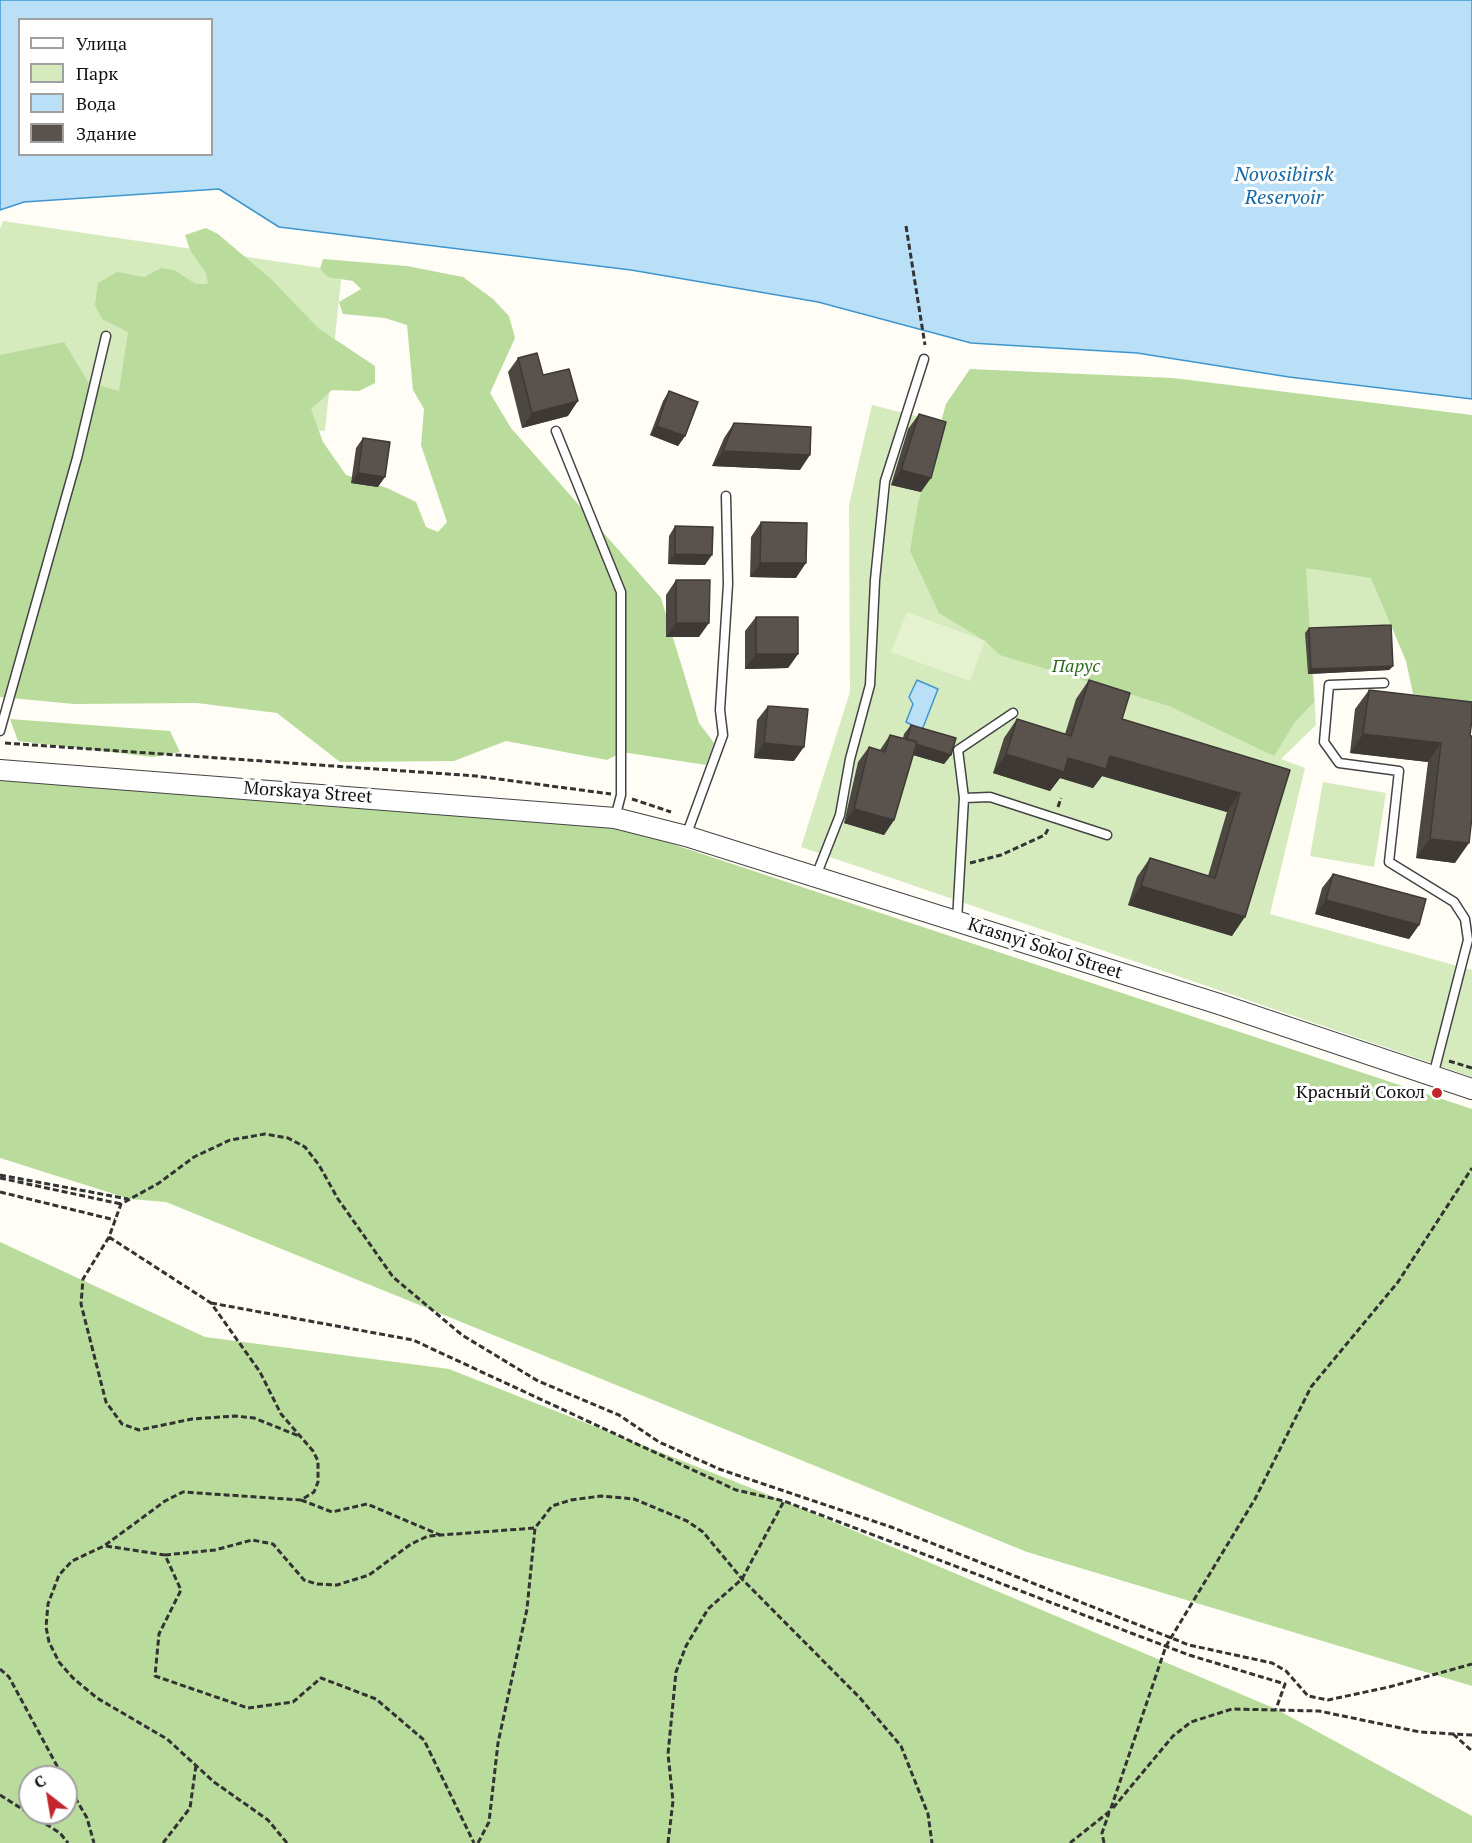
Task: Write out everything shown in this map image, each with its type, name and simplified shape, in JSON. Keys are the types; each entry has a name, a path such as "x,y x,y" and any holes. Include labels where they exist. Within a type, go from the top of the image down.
{"street":[{"name":"Morskaya Street","path":"0,770 615,818"},
{"name":"Krasnyi Sokol Street","path":"615,818 686,836 816,876 1219,1004 1472,1089"}],"lane":[{"path":"0,731 77,458 106,336"},
{"path":"816,876 840,816 850,759 870,685 875,580 885,481 924,359"},
{"path":"556,431 621,592 621,795 615,818"},
{"path":"686,836 723,735 720,710 728,584 726,496"},
{"path":"1384,683 1329,685 1324,742 1339,763 1399,771 1389,862 1454,902 1465,919 1470,938 1433,1077"},
{"path":"957,921 964,798 958,750 1013,713"},
{"path":"964,798 990,797 1107,835"}],"path":[{"path":"906,226 926,345"},
{"path":"960,866 1001,855 1045,835 1061,798"},
{"path":"301,1437 254,1418 235,1416 192,1419 139,1430 122,1424 106,1402 81,1304 82,1279 108,1237 121,1204 159,1183 194,1157 230,1140 265,1134 288,1138 304,1147 320,1165 338,1199 393,1277 462,1335 538,1381 619,1415 659,1442 719,1469 891,1527 1189,1645 1272,1663 1286,1671 1308,1696 1328,1700 1389,1687 1472,1664"},
{"path":"1104,1843 1102,1833 1166,1646 1256,1499 1311,1387 1398,1282 1472,1168"},
{"path":"0,1176 130,1199"},
{"path":"0,1176 121,1204"},
{"path":"0,1192 115,1221"},
{"path":"108,1237 211,1303 260,1372 281,1414 313,1450 318,1461 318,1482 314,1492 301,1500"},
{"path":"211,1303 413,1340 736,1490 784,1501 1166,1646 1285,1684 1276,1708"},
{"path":"287,1843 267,1820 214,1782 167,1738 97,1698 73,1678 59,1662 49,1642 46,1627 48,1604 58,1575 72,1561 104,1546 165,1501 183,1492 301,1500 332,1512 367,1504 441,1535"},
{"path":"476,1843 489,1822 498,1743 527,1609 535,1528 552,1506 572,1500 602,1497 634,1499 687,1521 703,1532 742,1579 861,1698 901,1746 928,1814 932,1843"},
{"path":"668,1843 673,1801 668,1754 676,1672 687,1646 708,1610 742,1579 784,1501"},
{"path":"104,1546 165,1555 215,1550 252,1540 273,1544 304,1580 317,1584 337,1585 369,1575 411,1544 428,1536 535,1528"},
{"path":"165,1555 181,1590 159,1634 155,1676 248,1708 293,1702 321,1678 376,1699 424,1740 476,1843"},
{"path":"0,1669 9,1677 57,1765"},
{"path":"1070,1843 1110,1811 1173,1736 1191,1722 1209,1714 1232,1709 1276,1708 1319,1711 1420,1731 1472,1735"},
{"path":"1452,1734 1472,1751"},
{"path":"163,1843 190,1808 196,1766"},
{"path":"0,1795 60,1833 68,1843"},
{"path":"78,1803 87,1818 94,1843"}],"green space":[{"path":"3,221 342,271 325,431 252,426 0,457 0,229"},
{"path":"206,228 218,234 271,279 318,328 375,366 375,383 359,391 332,390 311,409 323,442 346,475 387,488 416,502 426,527 438,532 447,522 421,445 424,409 413,390 407,325 385,318 343,314 339,302 361,289 353,281 328,277 320,269 323,259 407,266 463,277 493,299 509,316 515,338 490,393 511,428 661,598 699,723 714,743 706,765 622,752 607,760 506,741 454,761 340,762 277,713 197,703 74,704 0,697 0,355 64,342 88,382 119,391 128,332 102,319 95,305 98,283 117,272 144,277 161,268 174,270 196,284 208,284 206,273 190,250 185,235"},
{"path":"970,369 1173,378 1472,415 1472,703 1413,694 1406,661 1371,578 1306,568 1314,702 1295,722 1274,756 1169,706 1000,655 985,641 939,613 910,551 918,503 946,404"},
{"name":"Парус","path":"872,405 988,434 1442,469 1432,628 1311,629 1316,725 1281,759 1305,768 1270,914 1472,970 1472,1077 801,847 850,692 849,505"},
{"path":"907,612 985,641 970,681 891,652"},
{"path":"10,719 170,731 180,752 153,757 18,741"},
{"path":"0,779 627,829 1472,1109 1472,1686 1027,1552 166,1202 130,1199 0,1158"},
{"path":"1323,782 1386,793 1374,867 1310,856"},
{"path":"0,1242 205,1337 449,1369 784,1501 1276,1709 1472,1816 1472,1843 0,1843"}],"water":[{"name":"Novosibirsk Reservoir","path":"0,0 1472,0 1472,399 1289,377 1137,353 971,343 818,302 631,270 279,227 219,189 24,202 0,210"},
{"path":"917,680 938,689 922,730 906,722 913,704 909,697"}],"building":[{"path":"537,353 543,375 569,369 578,401 532,413 518,358"},
{"path":"669,391 698,402 685,436 657,426"},
{"path":"919,414 946,422 931,478 901,470"},
{"path":"734,423 811,427 810,455 723,451"},
{"path":"363,438 390,442 385,477 358,473"},
{"path":"761,522 807,523 806,563 760,563"},
{"path":"675,526 713,527 712,555 675,554"},
{"path":"676,580 710,580 709,623 676,623"},
{"path":"756,617 798,617 798,654 756,654"},
{"path":"1391,625 1393,666 1311,669 1309,628"},
{"path":"1089,680 1130,693 1122,719 1290,770 1245,917 1141,886 1150,858 1215,878 1240,793 1110,756 1106,769 1068,758 1064,772 1006,754 1017,719 1071,736"},
{"path":"1369,690 1472,702 1470,736 1472,736 1472,817 1469,843 1430,839 1441,743 1363,734"},
{"path":"768,706 808,709 804,747 764,743"},
{"path":"911,725 956,738 951,755 907,739"},
{"path":"890,735 917,742 894,820 854,809 869,747 885,752"},
{"path":"1333,874 1426,899 1419,925 1326,900"}],"place":[{"name":"Красный Сокол","path":"1437,1093"}]}
